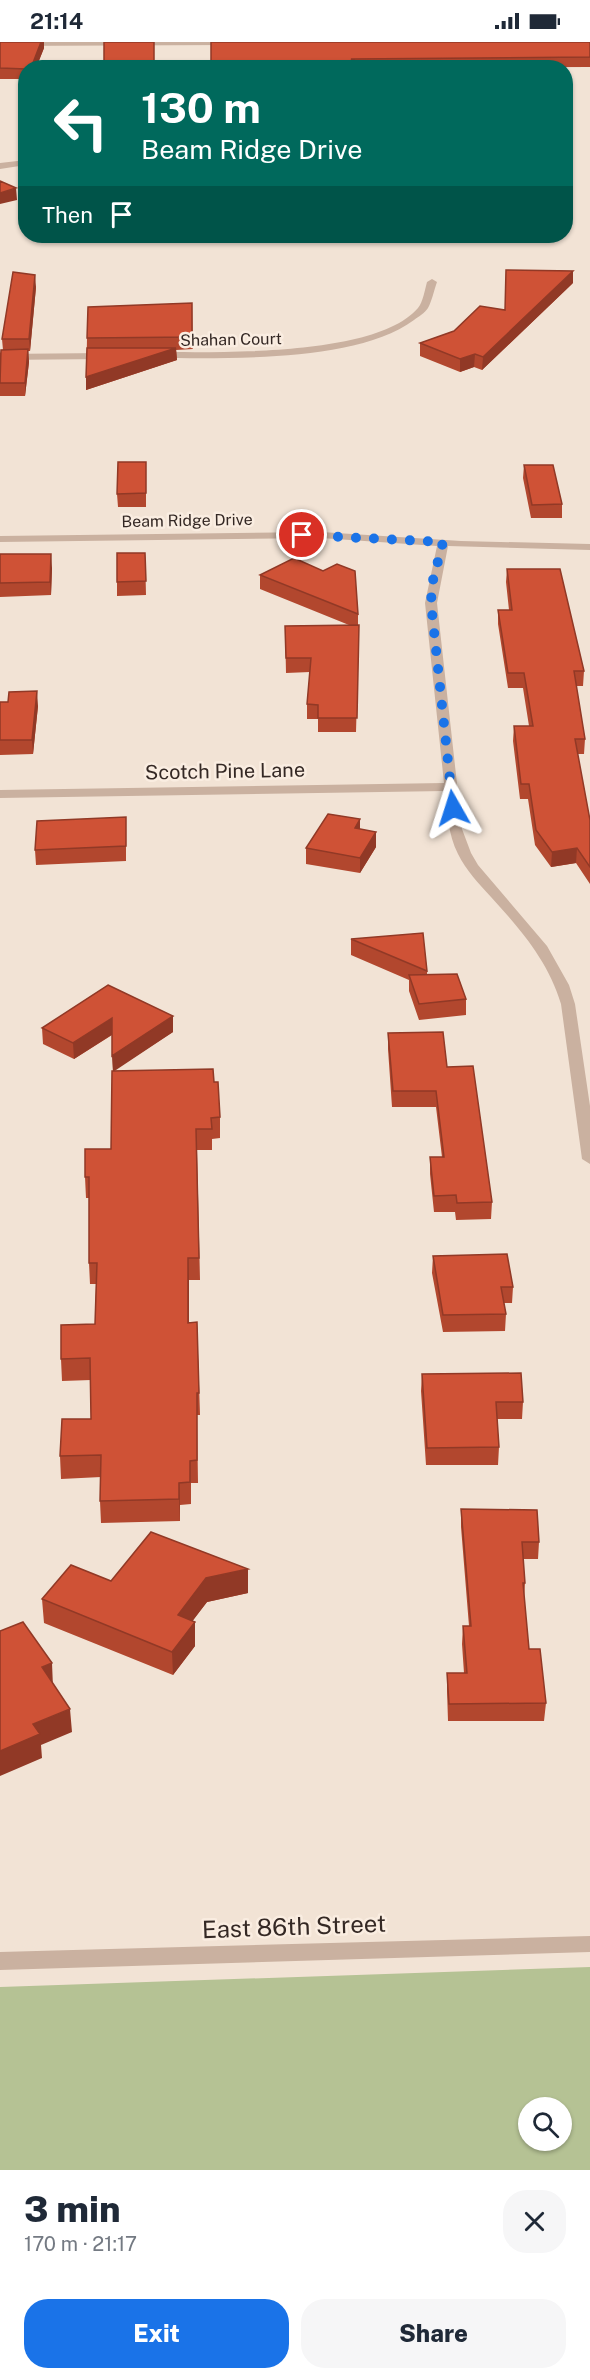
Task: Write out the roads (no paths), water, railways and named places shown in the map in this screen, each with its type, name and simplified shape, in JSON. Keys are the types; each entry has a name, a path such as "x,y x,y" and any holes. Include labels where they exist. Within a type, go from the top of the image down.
{"street":[{"path":"0,44 242,43"},
{"path":"0,166 18,163"},
{"name":"Shahan Court","path":"150,355 297,352 355,342 400,325 415,315 429,301 432,282"},
{"path":"0,357 116,356"},
{"name":"Beam Ridge Drive","path":"0,539 321,535 590,547"},
{"path":"443,542 432,584 431,603 455,829 464,853 476,872 546,955 562,982 568,1005 590,1159"},
{"name":"Scotch Pine Lane","path":"0,794 451,787"},
{"name":"East 86th Street","path":"0,1961 590,1944"}]}
